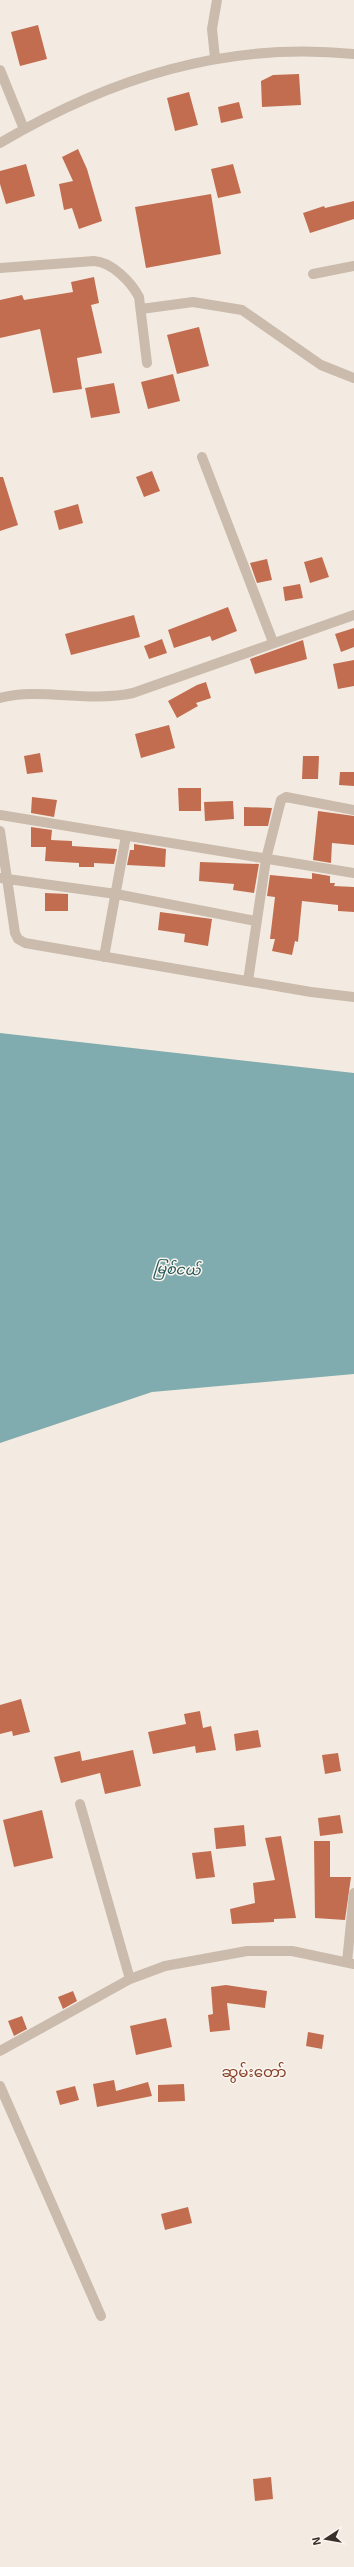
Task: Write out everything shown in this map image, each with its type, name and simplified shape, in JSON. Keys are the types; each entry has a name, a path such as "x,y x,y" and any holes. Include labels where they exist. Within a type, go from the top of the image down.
{"street":[{"path":"215,58 212,29 217,0"},
{"path":"0,142 109,88 215,58 293,50 354,54"},
{"path":"0,70 24,129"},
{"path":"0,268 103,261 135,289 140,297 147,363"},
{"path":"313,274 354,266"},
{"path":"141,310 193,302 242,310 321,365 354,378"},
{"path":"202,457 273,642"},
{"path":"0,698 44,694 111,698 133,693 273,642 354,615"},
{"path":"248,981 266,859 283,798 354,810"},
{"path":"0,815 354,873"},
{"path":"0,831 3,878 18,939 24,943 248,981 354,997"},
{"path":"104,957 126,836"},
{"path":"3,878 116,894 256,921"},
{"path":"80,1804 130,1979"},
{"path":"0,2051 130,1979 165,1966 246,1951 292,1951 350,1963 354,1893"},
{"path":"0,2086 101,2316"}],"water":[{"name":"မြစ်ငယ်","path":"0,1033 354,1073 354,1374 152,1392 0,1443"}],"building":[{"path":"38,25 47,59 20,66 11,32"},
{"path":"299,74 301,105 262,107 261,81 273,75"},
{"path":"189,92 198,125 175,131 167,98"},
{"path":"239,102 243,118 221,123 218,107"},
{"path":"78,149 87,169 102,221 79,229 72,208 64,210 59,184 73,181 62,157"},
{"path":"26,164 35,196 6,204 0,184 0,171"},
{"path":"233,164 241,193 218,198 211,169"},
{"path":"211,194 221,254 146,268 135,207"},
{"path":"354,201 354,219 310,233 303,213 324,206 325,208"},
{"path":"94,277 99,303 91,305 102,353 77,358 82,389 53,393 40,329 0,338 0,300 22,295 24,300 73,292 71,282"},
{"path":"199,327 209,366 177,374 167,335"},
{"path":"173,374 180,401 148,409 141,382"},
{"path":"114,383 120,413 91,418 85,388"},
{"path":"152,471 160,491 144,497 136,477"},
{"path":"0,477 3,477 18,525 0,531"},
{"path":"78,504 83,523 59,530 54,511"},
{"path":"322,557 329,577 310,583 304,562"},
{"path":"267,559 272,580 257,583 250,563"},
{"path":"300,584 303,598 285,601 283,587"},
{"path":"228,607 237,631 212,641 210,636 174,648 168,630"},
{"path":"134,615 140,637 71,655 65,634"},
{"path":"354,628 354,647 341,652 335,634"},
{"path":"162,639 167,653 149,659 144,646"},
{"path":"303,640 307,659 255,674 250,659"},
{"path":"354,660 354,686 338,689 333,664"},
{"path":"206,682 211,698 196,703 198,706 177,718 168,701 197,685"},
{"path":"169,725 175,748 141,758 135,734"},
{"path":"40,753 43,772 27,774 24,756"},
{"path":"303,756 319,756 318,779 302,779"},
{"path":"340,772 354,772 354,786 339,785"},
{"path":"178,788 201,788 201,811 179,811"},
{"path":"32,797 57,800 54,817 31,813"},
{"path":"233,801 234,819 205,821 204,802"},
{"path":"244,807 272,808 268,826 244,826"},
{"path":"318,811 354,816 354,845 332,843 331,863 313,860"},
{"path":"31,827 52,830 51,840 72,841 72,846 117,849 114,864 94,863 94,867 79,867 79,863 45,861 46,847 31,847"},
{"path":"134,844 166,849 165,867 127,865 130,850 134,850"},
{"path":"200,862 259,864 254,893 233,890 234,884 199,881"},
{"path":"312,873 330,876 330,883 335,883 334,886 354,887 354,912 338,911 338,905 302,901 298,942 295,941 292,955 272,951 275,939 270,939 275,897 267,896 270,875 312,879"},
{"path":"45,893 68,894 68,911 45,911"},
{"path":"160,912 212,919 208,946 184,942 185,934 158,930"},
{"path":"21,1699 30,1732 13,1736 12,1731 0,1734 0,1705"},
{"path":"200,1711 203,1728 211,1726 216,1750 196,1753 195,1746 153,1754 148,1732 186,1724 184,1714"},
{"path":"258,1730 261,1747 236,1751 234,1734"},
{"path":"133,1750 141,1786 105,1794 100,1773 61,1783 54,1757 80,1751 82,1761"},
{"path":"338,1753 341,1771 325,1774 322,1755"},
{"path":"42,1810 53,1858 14,1867 3,1820"},
{"path":"340,1815 343,1833 320,1836 318,1818"},
{"path":"244,1825 246,1846 216,1849 214,1828"},
{"path":"281,1836 296,1918 274,1919 274,1922 232,1924 230,1909 255,1903 253,1883 275,1880 265,1838"},
{"path":"314,1841 330,1841 330,1877 351,1877 345,1920 315,1918"},
{"path":"211,1851 215,1877 196,1879 192,1853"},
{"path":"226,1985 267,1991 265,2008 227,2003 230,2030 210,2032 208,2015 213,2014 211,1987"},
{"path":"73,1991 77,2001 63,2009 58,1997"},
{"path":"22,2016 27,2029 14,2036 8,2021"},
{"path":"166,2018 172,2047 136,2055 130,2026"},
{"path":"308,2032 324,2035 322,2049 306,2046"},
{"path":"114,2080 116,2091 148,2082 152,2096 97,2107 93,2084"},
{"path":"184,2084 185,2101 158,2102 158,2085"},
{"path":"75,2086 79,2100 60,2105 56,2091"},
{"path":"188,2207 192,2223 165,2230 161,2214"},
{"path":"271,2477 273,2499 255,2501 253,2479"}],"district":[{"name":"ဆွမ်းတော်","path":"254,2072"}]}
